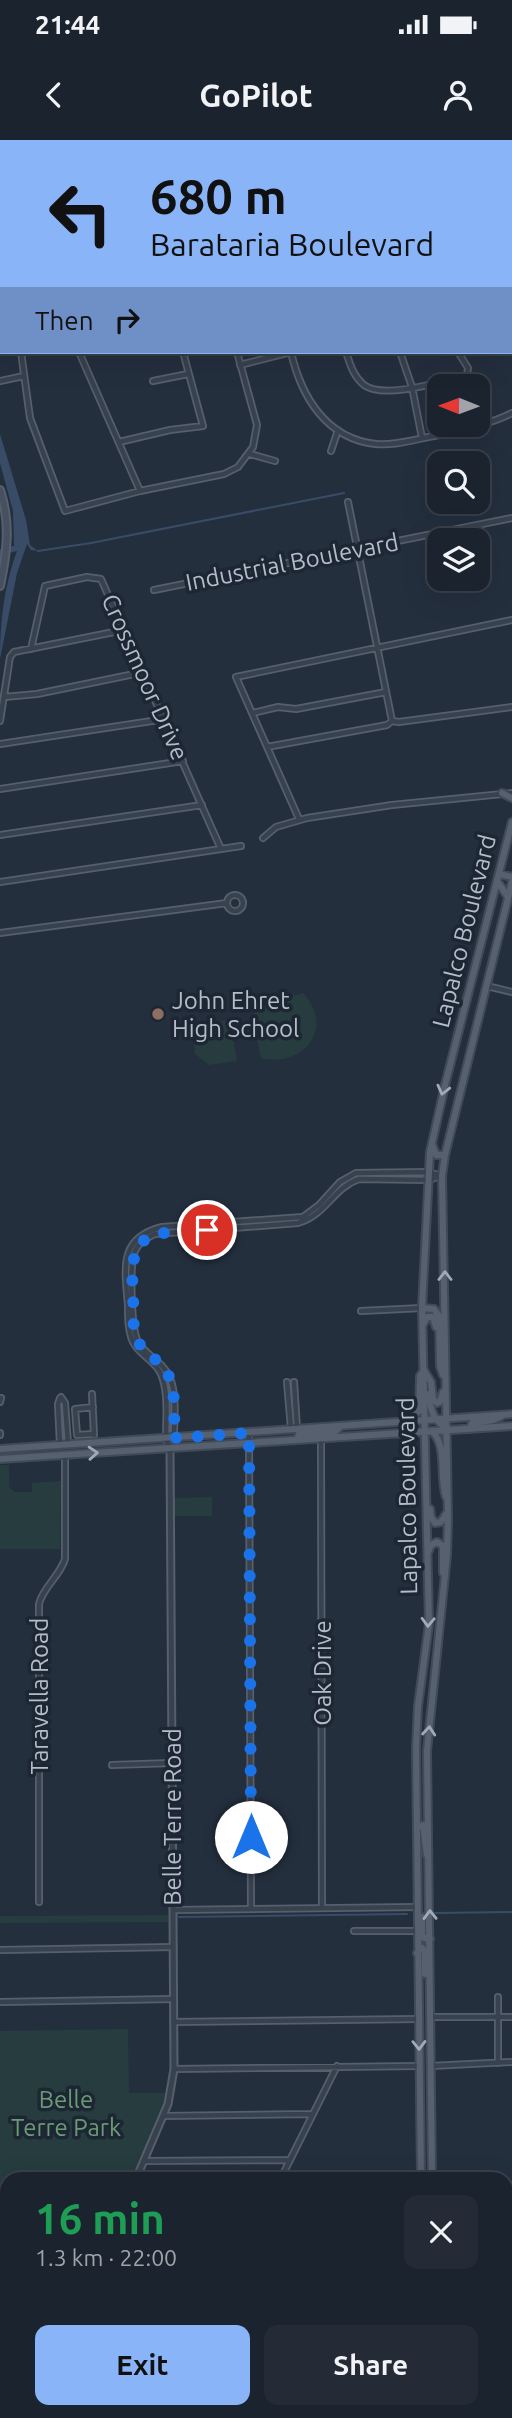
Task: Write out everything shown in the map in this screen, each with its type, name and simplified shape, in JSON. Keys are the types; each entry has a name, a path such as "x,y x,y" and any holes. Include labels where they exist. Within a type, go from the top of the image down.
{"main road":[{"path":"0,490 8,529 0,586"},
{"path":"502,793 512,798"},
{"name":"Lapalco Boulevard","path":"423,1421 422,1308 432,1142 512,822"},
{"path":"498,877 512,879"},
{"path":"498,877 510,895"},
{"name":"Lapalco Boulevard","path":"432,2172 427,1751 444,1586 448,1511 442,1176 445,1154 512,879"},
{"path":"488,919 501,923"},
{"path":"473,976 488,974"},
{"path":"460,1025 475,1028"},
{"path":"454,1050 469,1053"},
{"path":"432,1142 436,1155 445,1154"},
{"path":"359,1436 367,1432 401,1429 405,1421 419,1411 419,1376 424,1370 429,1378 433,1399 437,1403 442,1399 446,1382 440,1366 439,1316 434,1309 422,1308"},
{"path":"423,1324 427,1317 434,1318 440,1350"},
{"path":"429,1378 430,1408 435,1419 448,1430"},
{"path":"0,1450 512,1414"},
{"path":"470,1429 471,1423 499,1419 503,1415"},
{"path":"423,1421 440,1443 442,1483 448,1502"},
{"path":"297,1440 299,1434 335,1432 341,1426"},
{"path":"0,1459 512,1426"},
{"path":"286,1441 294,1428"},
{"name":"Lapalco Boulevard","path":"421,2172 417,1717 429,1623 426,1457 429,1432"},
{"path":"65,1455 77,1444"},
{"path":"54,1456 64,1445"},
{"path":"426,1457 428,1452 434,1452 442,1465"},
{"path":"426,1483 433,1521 441,1522 448,1511"},
{"path":"427,1556 431,1545 440,1543 443,1546 444,1586"},
{"path":"417,1827 419,1824 423,1825 429,1864"},
{"path":"417,1891 422,1915 422,1935 430,1939"},
{"path":"417,1953 420,1949 425,1951 425,1978 430,1990"},
{"path":"420,2098 424,2111 425,2134 432,2135"},
{"path":"420,2143 428,2150 430,2172"}],"street":[{"path":"21,354 30,418 65,511 139,491 223,474 238,467 250,454 257,425 237,354"},
{"path":"80,354 139,491"},
{"path":"119,442 170,430 203,426 183,354"},
{"path":"240,365 283,354"},
{"path":"292,354 306,398 317,412 343,434 377,444 464,430 512,413"},
{"path":"347,354 356,376 370,388 390,391 467,375 459,354"},
{"path":"401,354 412,387 422,438"},
{"path":"153,381 188,374"},
{"path":"0,381 24,376"},
{"path":"331,451 338,430"},
{"path":"250,454 275,461"},
{"path":"348,502 392,721"},
{"name":"Industrial Boulevard","path":"154,590 512,518"},
{"name":"Crossmoor Drive","path":"31,649 44,588 50,583 99,578 103,581 221,849"},
{"path":"299,819 236,677 512,620"},
{"path":"0,721 10,657 14,652 124,630"},
{"path":"4,697 37,694 144,672"},
{"path":"253,713 278,706 296,709 386,692"},
{"path":"495,708 512,702"},
{"path":"267,747 387,725 392,721 512,707"},
{"path":"0,744 165,719"},
{"path":"0,789 183,761"},
{"path":"263,838 276,827 299,819 393,805 512,793"},
{"path":"0,835 202,805"},
{"path":"0,881 242,846"},
{"path":"0,933 227,903"},
{"path":"486,986 512,992"},
{"path":"170,1448 173,1389 170,1377 162,1364 139,1342 135,1333 131,1271 134,1253 139,1244 155,1234 307,1221 317,1216 342,1189 355,1180 442,1176"},
{"path":"361,1311 422,1308"},
{"path":"287,1382 294,1428"},
{"path":"294,1382 294,1428"},
{"path":"92,1394 95,1443"},
{"path":"61,1397 65,1403 64,1445 58,1404 61,1397"},
{"path":"93,1408 75,1409 77,1435 94,1434"},
{"path":"249,1433 251,1909"},
{"name":"Oak Drive","path":"321,1439 322,1908"},
{"name":"Belle Terre Road","path":"140,2172 172,2093 174,2069 170,1448"},
{"name":"Taravella Road","path":"39,1902 39,1604 40,1598 62,1570 65,1559 65,1455"},
{"path":"112,1765 172,1763"},
{"path":"173,1910 418,1907"},
{"path":"354,1931 418,1931"},
{"path":"0,1950 173,1947"},
{"path":"498,1997 498,2063"},
{"path":"0,2003 173,1999"},
{"path":"430,2017 512,2017"},
{"path":"174,2022 419,2019"},
{"path":"431,2066 512,2062"},
{"path":"284,2172 337,2066"},
{"path":"174,2069 419,2066"},
{"path":"163,2116 313,2114"},
{"path":"145,2161 290,2160"}],"green space":[{"path":"303,993 312,1006 316,1019 315,1032 310,1042 290,1057 276,1060 261,1058 253,1021 255,1009"},
{"path":"230,1020 237,1061 209,1065 195,1054 192,1025"},
{"path":"0,1465 9,1465 9,1486 14,1492 32,1492 32,1483 61,1481 60,1549 0,1549"},
{"path":"212,1497 212,1516 174,1516 173,1498"},
{"path":"169,1915 168,1922 0,1923 0,1916"},
{"name":"Belle Terre Park","path":"128,2029 129,2093 170,2093 134,2172 0,2172 0,2031"}],"water":[{"path":"0,434 26,520 30,545 38,551 31,550 27,544 17,573 0,659 4,604 17,551 0,555 0,549 14,546 13,511 0,463"}],"waterway":[{"path":"38,551 344,493"},
{"path":"435,1913 512,1912"},
{"path":"179,1917 407,1914"}],"place":[{"name":"John Ehret High School","path":"158,1014"}],"route":[{"path":"207,1230 155,1234 139,1244 134,1253 131,1271 135,1333 144,1350 162,1364 170,1377 173,1389 174,1438 249,1433 251,1837"}]}
